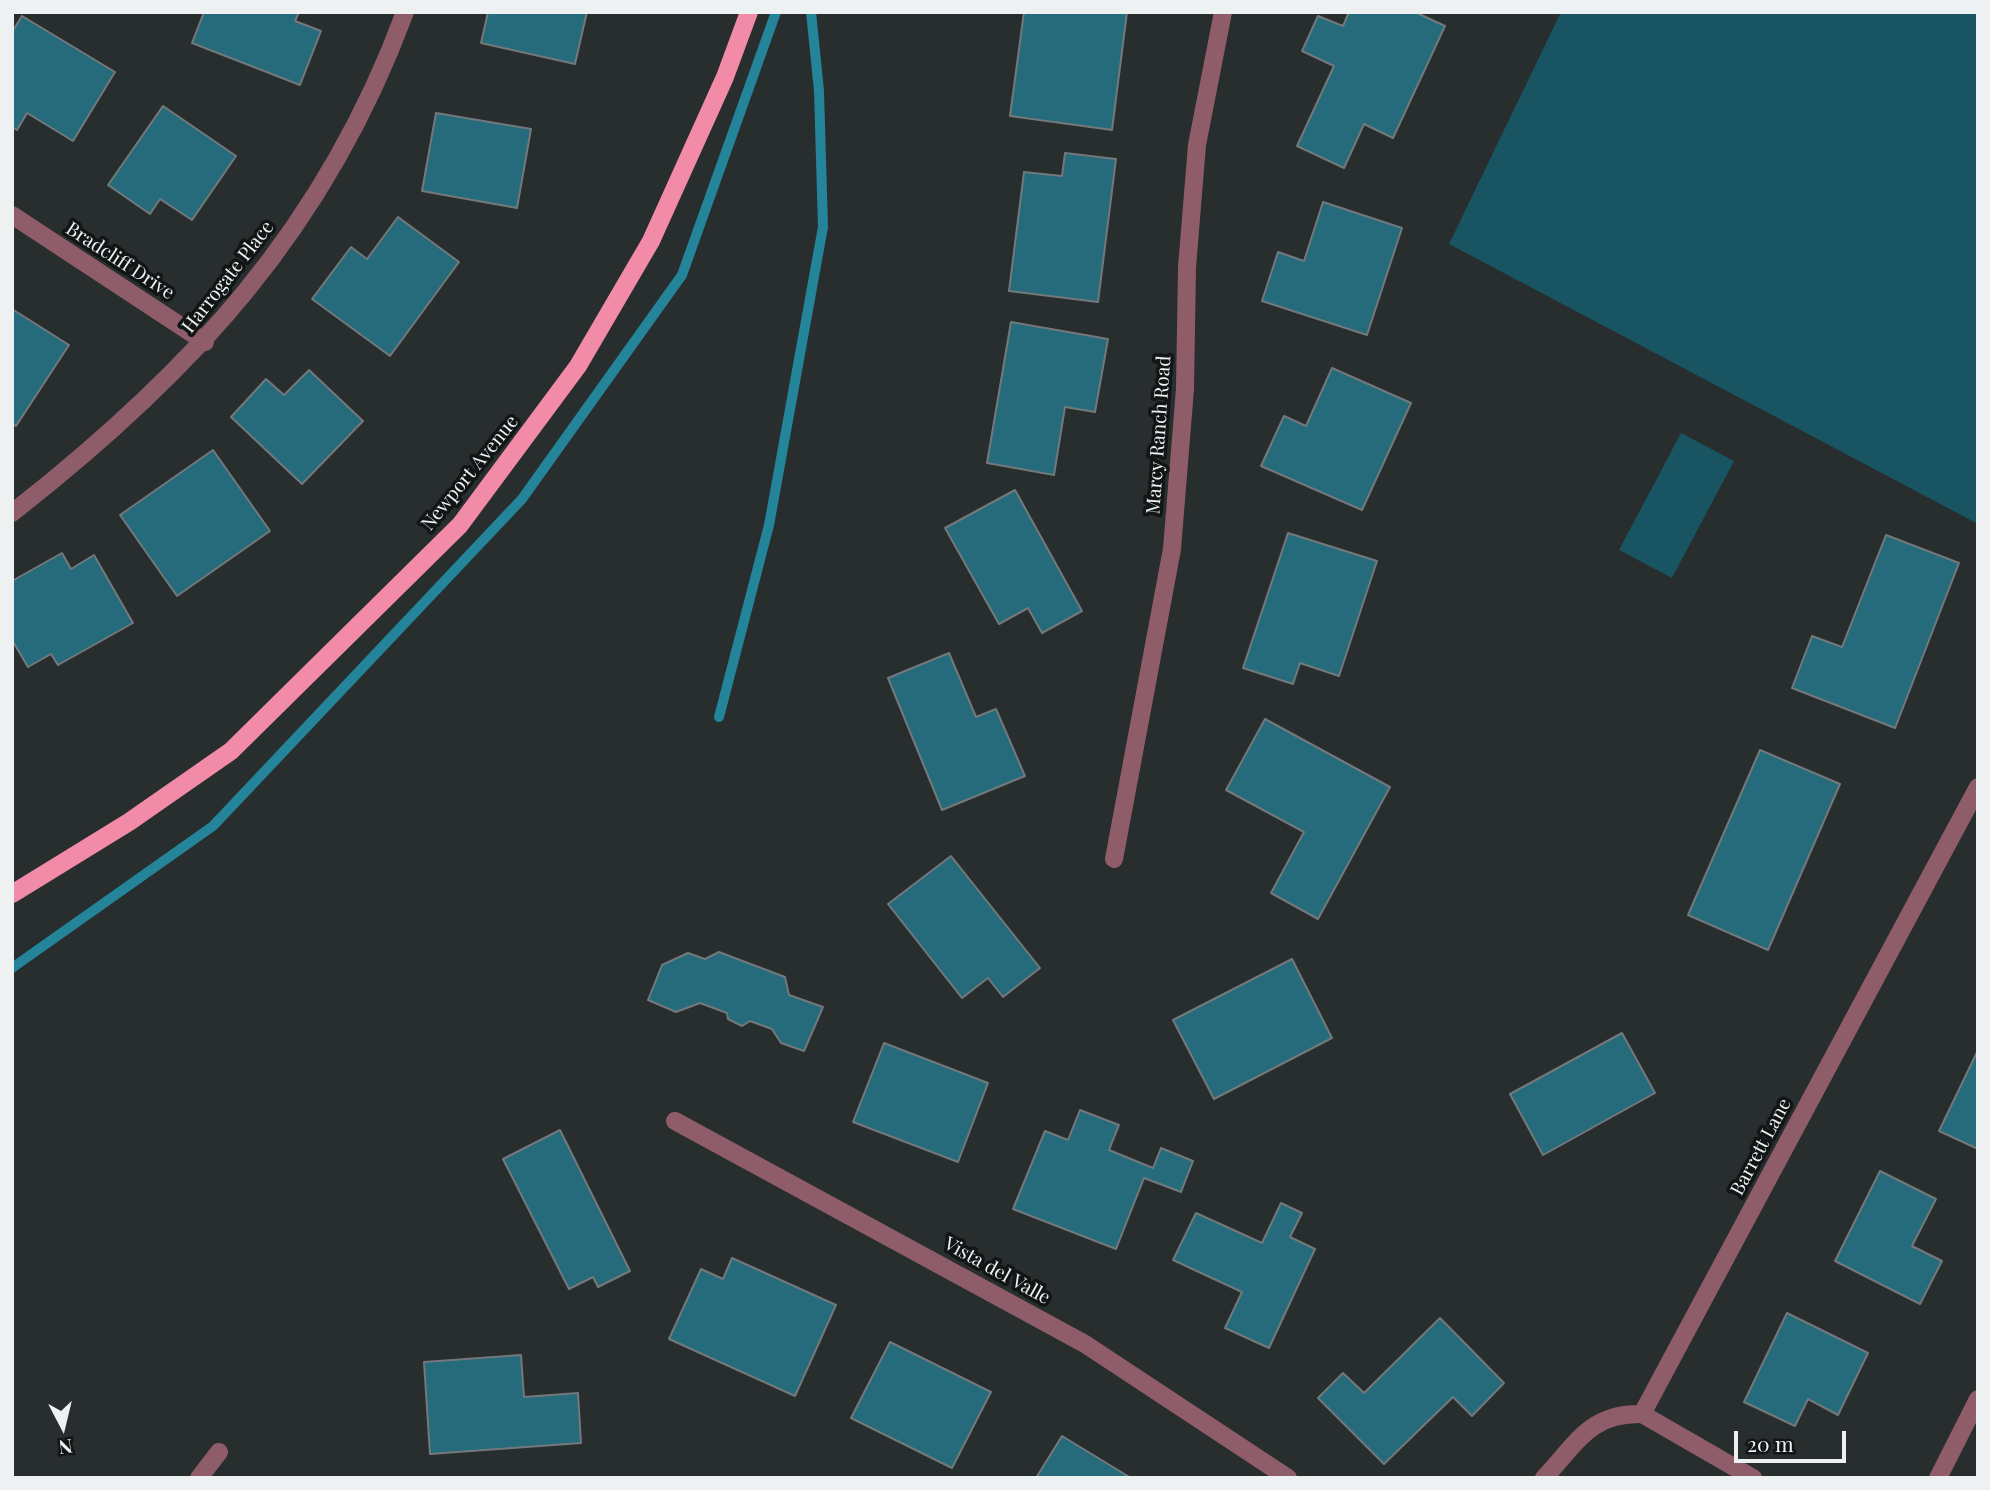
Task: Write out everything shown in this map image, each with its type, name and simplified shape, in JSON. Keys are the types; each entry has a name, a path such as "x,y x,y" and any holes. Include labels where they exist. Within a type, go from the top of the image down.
{"main road":[{"name":"Newport Avenue","path":"12,894 129,822 231,751 460,525 578,366 651,241 725,77 748,12"}],"street":[{"name":"Harrogate Place","path":"12,513 117,427 205,342 259,278 331,173 384,69 405,12"},
{"name":"Marcy Ranch Road","path":"1114,859 1172,550 1185,390 1187,267 1197,145 1223,12"},
{"name":"Bradcliff Drive","path":"12,215 205,342"},
{"name":"Barrett Lane","path":"1642,1413 1978,787"},
{"name":"Vista del Valle","path":"675,1121 1085,1344 1289,1478"},
{"path":"1938,1478 1978,1399"},
{"path":"1545,1478 1598,1421 1619,1413 1642,1413 1753,1478"},
{"path":"199,1478 219,1452"}],"shaded area":[{"path":"1561,12 1978,12 1978,524 1449,244"},
{"path":"1681,433 1734,461 1672,578 1619,550"}],"building":[{"path":"204,12 299,12 295,21 321,31 300,85 192,43"},
{"path":"488,12 587,12 575,64 481,43"},
{"path":"1024,12 1127,12 1112,130 1010,116"},
{"path":"1349,12 1415,12 1445,26 1393,138 1364,124 1344,168 1297,146 1334,66 1302,51 1318,16 1343,26"},
{"path":"22,16 115,72 73,141 27,113 17,130 12,127 12,32"},
{"path":"163,106 236,156 192,220 160,199 150,214 108,185"},
{"path":"436,113 531,129 517,208 422,191"},
{"path":"1065,153 1116,159 1098,302 1009,291 1024,172 1062,176"},
{"path":"1323,202 1402,228 1367,335 1262,301 1278,252 1304,261"},
{"path":"398,217 459,262 390,356 312,299 351,247 367,259"},
{"path":"12,309 69,345 16,426 12,424"},
{"path":"1011,322 1108,339 1095,412 1065,407 1054,475 987,463"},
{"path":"1332,368 1411,403 1362,510 1261,466 1284,416 1306,426"},
{"path":"309,370 363,421 302,484 231,417 266,379 284,395"},
{"path":"213,450 270,531 177,596 120,515"},
{"path":"1015,490 1082,611 1042,633 1028,608 999,624 945,528"},
{"path":"1288,533 1377,561 1339,676 1300,663 1293,684 1243,668"},
{"path":"1886,535 1959,563 1895,728 1792,688 1812,636 1842,647"},
{"path":"62,553 71,569 94,555 133,623 58,665 51,654 28,667 12,640 12,581"},
{"path":"949,653 976,717 996,709 1025,776 942,810 888,678"},
{"path":"1265,719 1390,787 1318,919 1271,893 1304,832 1226,790"},
{"path":"1760,750 1840,784 1768,950 1688,915"},
{"path":"951,856 1040,968 1003,997 988,978 962,998 888,904"},
{"path":"719,952 785,977 789,995 823,1007 804,1051 781,1043 772,1029 750,1021 742,1026 728,1019 727,1013 700,1003 676,1012 648,1000 662,965 688,953 705,959"},
{"path":"1292,959 1332,1038 1214,1099 1173,1020"},
{"path":"1622,1033 1655,1093 1543,1155 1510,1094"},
{"path":"884,1043 988,1083 958,1162 853,1122"},
{"path":"1978,1050 1978,1149 1939,1131"},
{"path":"1080,1110 1119,1125 1109,1150 1153,1168 1161,1148 1193,1161 1181,1192 1144,1178 1116,1249 1013,1209 1045,1131 1068,1140"},
{"path":"560,1130 630,1271 598,1287 593,1277 569,1289 503,1159"},
{"path":"1880,1171 1936,1199 1912,1246 1942,1261 1920,1304 1835,1261"},
{"path":"1281,1203 1302,1213 1290,1237 1315,1249 1269,1348 1225,1328 1242,1292 1173,1260 1196,1213 1262,1243"},
{"path":"732,1258 836,1305 795,1396 669,1339 701,1269 723,1279"},
{"path":"1787,1313 1868,1353 1838,1415 1808,1399 1795,1426 1744,1402"},
{"path":"1440,1318 1504,1383 1472,1416 1453,1397 1384,1464 1318,1398 1343,1373 1364,1393"},
{"path":"890,1342 991,1392 952,1468 851,1418"},
{"path":"521,1355 524,1397 578,1393 581,1443 430,1454 424,1362"},
{"path":"1062,1436 1131,1478 1036,1478"}],"waterway":[{"path":"12,968 213,826 522,499 682,275 776,12"},
{"path":"719,717 769,525 823,227 819,91 811,12"}]}
